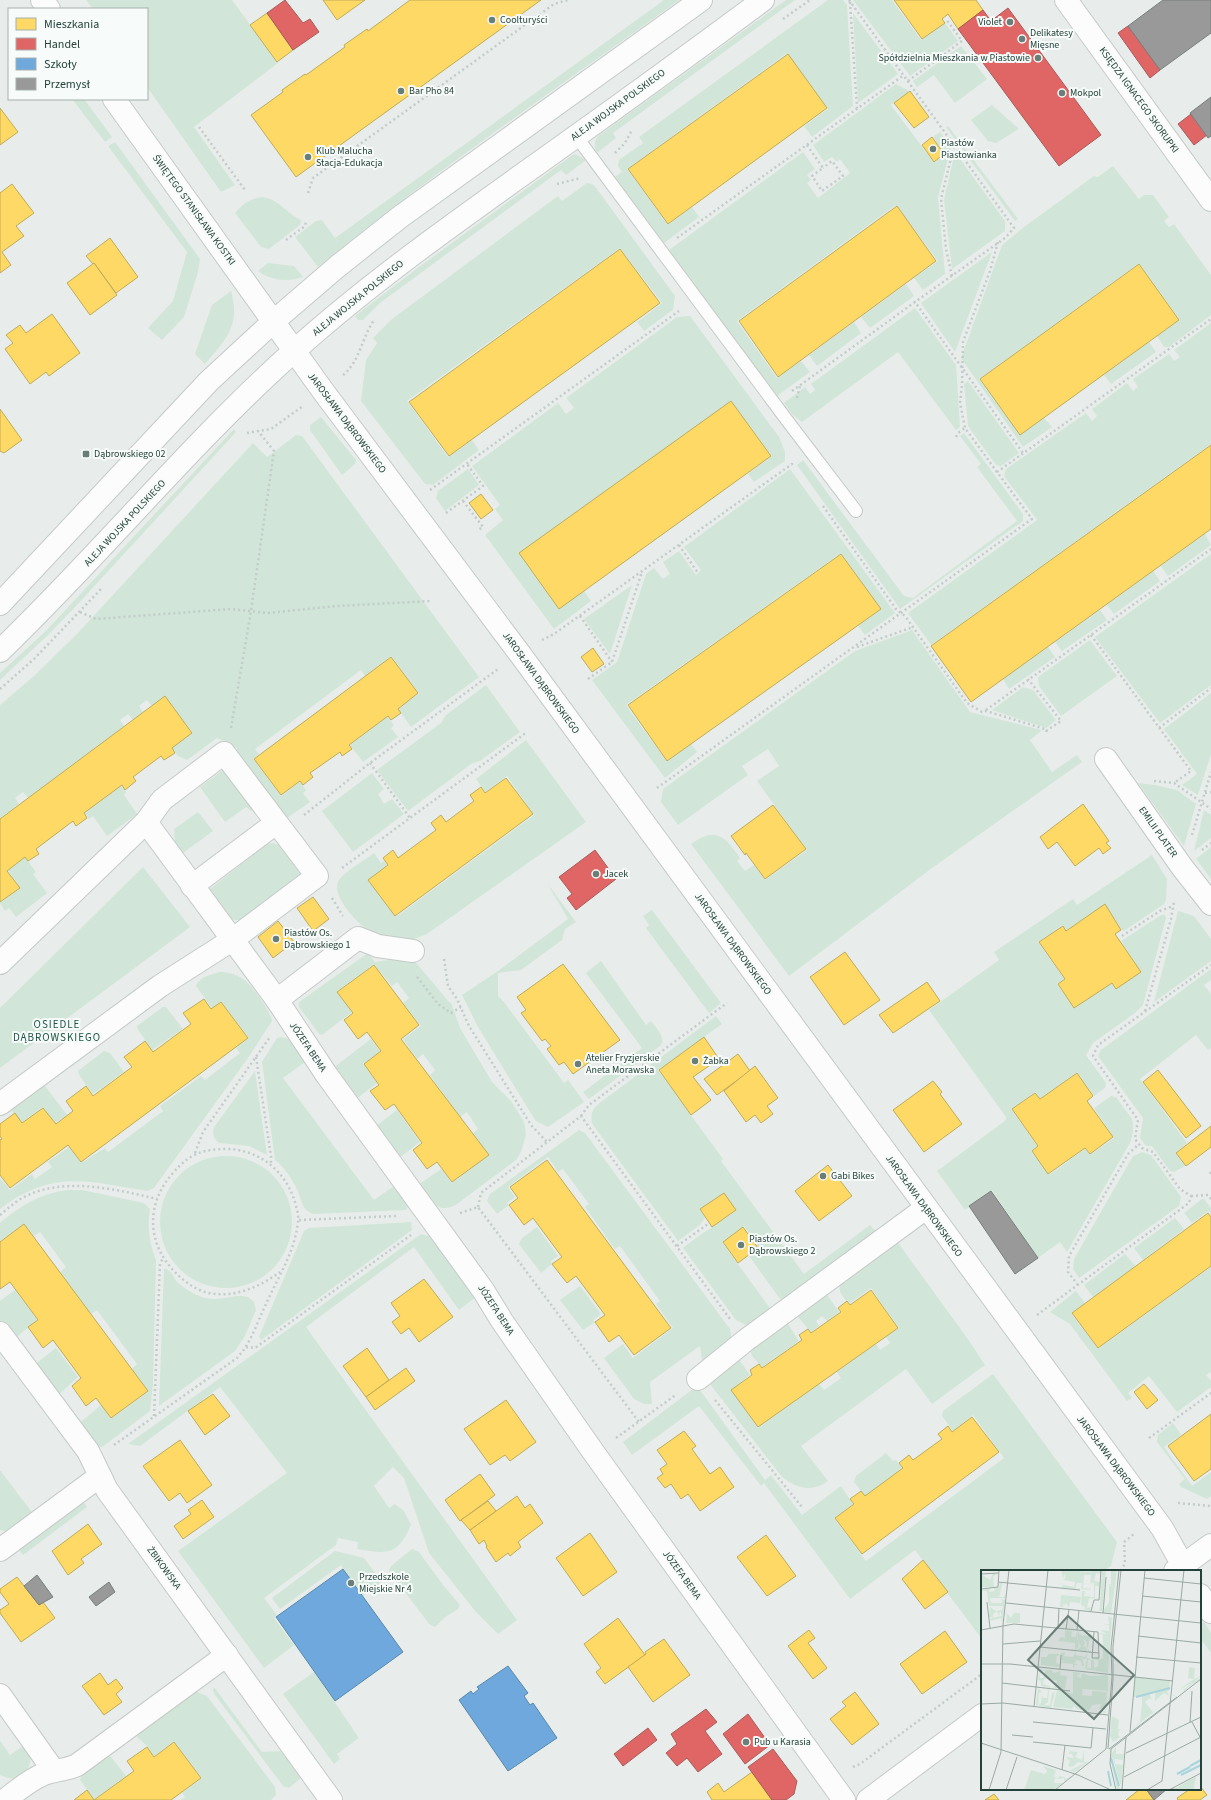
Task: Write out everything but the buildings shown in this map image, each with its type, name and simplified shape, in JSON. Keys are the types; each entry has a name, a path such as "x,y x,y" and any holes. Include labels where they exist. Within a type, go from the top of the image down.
{"street":[{"path":"42,0 48,8"},
{"path":"0,604 209,381 274,321 338,266 400,217 701,0"},
{"name":"ALEJA WOJSKA POLSKIEGO","path":"0,651 55,598 216,424 294,351 340,311 397,265 456,221 764,0"},
{"name":"KSIĘDZA IGNACEGO SKORUPKI","path":"1066,0 1211,200"},
{"name":"ŚWIĘTEGO STANISŁAWA KOSTKI","path":"115,100 274,321"},
{"name":"JAROSŁAWA DĄBROWSKIEGO","path":"274,321 294,351 520,654 1162,1528 1181,1569"},
{"path":"0,963 146,822 162,800 224,753 317,876 232,940 160,986 0,1104"},
{"name":"EMILII PLATER","path":"1106,759 1123,781 1182,867 1211,904"},
{"name":"JÓZEFA BEMA","path":"146,822 282,1008 326,1074 435,1222 594,1453 844,1800"},
{"path":"192,886 280,827"},
{"path":"282,1008 358,938 378,946 404,950"},
{"path":"698,1379 746,1340 926,1208"},
{"name":"ŻBIKOWSKA","path":"0,1333 88,1451 107,1490 227,1654 329,1799"},
{"path":"0,1550 100,1476"},
{"path":"1181,1569 1211,1545"},
{"path":"1201,1597 1211,1612"},
{"path":"4,1800 29,1782 54,1771 69,1769 78,1765 227,1654"},
{"path":"0,1695 54,1771"},
{"path":"868,1800 981,1716"}],"lane":[{"path":"576,136 774,404 856,511"}],"path":[{"path":"308,193 313,178 554,4 568,0"},
{"path":"774,404 952,276 998,242 1014,228 849,0"},
{"path":"849,0 857,109"},
{"path":"908,81 962,41 946,19"},
{"path":"660,251 806,144 904,75"},
{"path":"198,127 244,190"},
{"path":"806,144 823,168"},
{"path":"952,276 946,248 941,199 954,145"},
{"path":"832,161 843,176 822,191 812,176 823,168 832,161"},
{"path":"555,184 574,181 587,174"},
{"path":"286,240 305,226 306,221"},
{"path":"657,788 1032,519 964,428 960,403 963,342 990,271 998,242"},
{"path":"426,493 696,298"},
{"path":"915,302 1023,453"},
{"path":"340,378 352,365 370,325 378,316"},
{"path":"997,472 1211,320"},
{"path":"245,434 271,429 308,403"},
{"path":"956,437 964,428"},
{"path":"224,753 228,743 251,611 274,450 258,431"},
{"path":"443,516 483,486 467,464"},
{"path":"540,641 554,634 580,616 792,464 797,470"},
{"path":"463,501 483,527 478,530"},
{"path":"819,502 896,609 905,616 967,703 982,712 986,711 1044,728 1046,731 1061,721 1028,679"},
{"path":"679,545 698,573"},
{"path":"986,711 1028,679 1211,549"},
{"path":"588,679 612,662 642,572"},
{"path":"0,689 34,659 106,585"},
{"path":"80,612 96,619 231,610 268,613 338,606 430,601"},
{"path":"580,616 612,662"},
{"path":"853,648 913,627"},
{"path":"1091,635 1191,771 1174,783"},
{"path":"280,827 502,666"},
{"path":"1159,728 1211,688"},
{"path":"358,938 317,876 336,872 527,732"},
{"path":"370,763 410,818"},
{"path":"1145,1011 1171,919 1182,867 1211,772"},
{"path":"1123,781 1137,780 1174,783 1211,809"},
{"path":"1205,792 1211,792"},
{"path":"1182,867 1211,843"},
{"path":"1122,936 1160,911 1173,906"},
{"path":"404,950 438,1004 451,1013 461,1007"},
{"path":"444,959 448,986 461,1007 469,1026 531,1125 547,1142"},
{"path":"1211,965 1098,1046 1093,1056 1138,1120 1135,1139 1142,1148 1153,1152 1180,1189 1191,1196 1208,1195 1211,1199"},
{"path":"639,1422 478,1207 481,1192 581,1116 589,1105 727,1004"},
{"path":"195,1154 203,1132 256,1057 282,1008"},
{"path":"256,1057 271,1164"},
{"path":"581,1116 746,1340"},
{"path":"1078,1285 1068,1272 1069,1256 1128,1154 1139,1144"},
{"path":"100,1476 103,1454 237,1358 246,1347 294,1243 298,1220 297,1208 291,1192 282,1176 271,1164 262,1158 239,1150 207,1150 195,1154 184,1161 170,1176 162,1188 157,1199 154,1212 155,1239 163,1258 185,1282 194,1287 216,1294 246,1291 259,1286 280,1272"},
{"path":"0,1215 30,1195 66,1186 83,1185 157,1199"},
{"path":"1014,1328 1042,1312 1189,1203 1191,1196"},
{"path":"246,1347 255,1348 419,1229 478,1207"},
{"path":"298,1220 408,1215 435,1222"},
{"path":"677,1246 708,1224"},
{"path":"154,1417 160,1264 163,1258"},
{"path":"594,1453 698,1379 802,1507"},
{"path":"1149,1438 1211,1393"},
{"path":"1174,1505 1179,1502 1211,1506"},
{"path":"1122,1570 1125,1563 1124,1542 1138,1531"},
{"path":"848,1770 860,1764 981,1675"}],"green space":[{"path":"86,0 232,0 278,63 194,127 235,185 221,192 148,88 148,8 92,8"},
{"path":"664,0 679,0 451,164 318,267 295,237 316,221 322,220 335,238"},
{"path":"786,0 795,0 613,133 616,138 597,153 595,144 598,136"},
{"path":"828,0 843,0 847,5 853,106 812,137 804,126 828,109 787,53 627,169 668,225 692,207 699,217 664,243 615,177 622,172 618,166 619,160 643,143 639,137"},
{"path":"853,0 892,0 921,40 945,23 958,41 910,76"},
{"path":"853,13 898,74 858,103"},
{"path":"961,46 987,79 955,103 934,75 917,87 913,81"},
{"path":"896,84 909,91 891,105 934,163 945,155 933,137 940,132 951,147 938,197 945,274 923,290 914,278 938,261 896,205 737,321 777,378 801,361 810,372 777,396 669,250 803,152 815,169 807,175 811,180 807,183 818,198 850,173 840,159 837,162 832,157 824,162 813,145"},
{"path":"73,100 85,100 112,137 105,142"},
{"path":"992,105 1019,129 996,143 988,141 971,120"},
{"path":"948,126 1018,219 1015,221 946,127"},
{"path":"115,142 200,259 198,272 184,317 162,340 148,328 173,301 187,252 108,146"},
{"path":"955,152 1005,221 1005,231 952,269 944,200"},
{"path":"575,154 586,160 566,175 561,170 380,303 363,320 358,320 355,316 419,267"},
{"path":"1113,166 1139,199 1144,195 1153,195 1169,217 1164,221 1169,227 1174,224 1211,275 1211,315 1169,347 1164,347 1157,336 1180,320 1139,263 979,379 1020,435 1044,418 1052,427 1023,447 961,358 1002,245 1024,227 1094,176 1098,177"},
{"path":"587,183 594,185 675,296 673,310 644,331 637,322 662,303 620,248 407,401 448,457 472,440 479,450 433,485 425,484 361,401 366,360 377,343 373,338 392,319 558,196 562,201"},
{"path":"262,197 268,198 301,220 300,225 269,249 261,247 235,213 247,202"},
{"path":"992,252 955,352 921,303"},
{"path":"268,263 294,266 303,277 291,280 280,280 269,277 258,271"},
{"path":"906,284 914,296 870,328 861,317"},
{"path":"231,291 234,303 233,323 225,339 205,364 195,354 212,305"},
{"path":"915,308 956,365 960,427 956,430 898,352 802,422 792,414 784,403 805,387 810,394 815,390 811,384"},
{"path":"690,316 779,437 785,452 785,461 754,482 748,474 772,456 731,401 519,553 559,609 584,591 591,601 554,629 485,535 503,520 495,509 500,505 472,466 558,403 566,414 574,408 566,398 677,317"},
{"path":"854,322 861,333 817,366 809,355"},
{"path":"1211,323 1211,444 931,645 908,613 1037,520 1004,476 1006,469 1086,413 1092,421 1097,416 1092,409 1127,383 1133,391 1138,387 1133,379 1169,354 1174,361 1180,357 1174,350"},
{"path":"1149,342 1156,352 1111,384 1104,375"},
{"path":"968,381 1019,453 1001,466 996,465 968,426 964,384"},
{"path":"321,417 356,460 355,464 342,475 310,430 310,425"},
{"path":"234,429 236,432 77,605 48,635 0,680 0,673 46,631"},
{"path":"964,433 1023,514 1023,521 900,609 797,465 803,460 904,596 913,598 1017,521 977,467 981,464 960,436"},
{"path":"296,435 302,436 479,677 411,727 398,709 419,693 391,656 365,676 361,670 255,749 259,754 253,759 281,796 300,782 306,790 303,793 310,802 287,818 278,818 237,755 237,748 217,738 187,760 178,756 172,748 193,733 165,696 152,706 147,700 139,706 143,712 133,720 128,714 120,720 124,726 28,798 23,792 15,798 19,804 0,818 0,705 34,676 77,634 253,443 267,457"},
{"path":"468,469 479,485 445,511 436,498 438,491"},
{"path":"790,469 895,613 865,635 858,626 881,609 841,553 626,705 667,762 691,744 697,752 665,778 592,680 617,662 646,574 654,568 663,579 670,574 663,562 679,551 696,575 701,570 684,547"},
{"path":"1205,534 1211,545 1168,576 1161,566"},
{"path":"1211,554 1211,685 1160,723 1095,637"},
{"path":"1153,571 1160,581 1114,614 1107,605"},
{"path":"632,585 610,654 584,619"},
{"path":"1100,610 1107,620 1062,651 1055,642"},
{"path":"912,630 970,712 1042,730 1030,740 1052,772 1077,755 1082,762 932,868 789,976 691,844 707,836 719,836 730,844 735,850 740,858 737,861 745,871 754,865 765,880 807,850 757,781 779,766 768,749 742,766 748,775 678,825 661,802 663,789 855,651"},
{"path":"1090,640 1117,676 1061,716 1039,686 1038,677"},
{"path":"1048,647 1055,657 1009,689 1003,679"},
{"path":"486,685 520,732 480,761 471,764 408,811 377,770 441,723 446,715"},
{"path":"1023,687 1033,690 1056,720 1046,728 992,710"},
{"path":"1211,693 1211,754 1198,795 1182,785 1197,774 1164,729"},
{"path":"387,717 394,725 391,728 398,737 363,762 350,745"},
{"path":"526,740 586,822 427,934 407,941 395,941 374,934 352,916 339,895 337,888 338,882 344,875 374,853 381,863 384,861 387,865 368,880 396,917 534,815 507,776 485,792 476,779"},
{"path":"227,767 258,806 251,811 246,807 225,822 200,787"},
{"path":"372,773 384,789 378,794 384,804 392,799 404,814 353,852 322,811"},
{"path":"1138,783 1177,790 1196,804 1184,846"},
{"path":"121,786 126,792 124,795 137,814 107,836 93,816 89,819 85,813"},
{"path":"1204,810 1211,815 1211,838 1194,851"},
{"path":"198,812 213,831 183,853 175,844 174,829"},
{"path":"273,843 280,845 305,871 241,920 234,920 229,917 210,889 267,844"},
{"path":"1211,847 1211,879 1196,859"},
{"path":"1152,855 1167,879 1166,900 1164,904 1124,931 1105,904 1066,930 1063,925 1038,942 1064,979 1057,984 1074,1008 1111,983 1116,989 1141,972 1121,941 1161,915 1165,915 1166,918 1143,1005 1135,1013 1093,1043 1086,1055 1106,1083 1105,1088 1094,1096 1077,1072 1040,1098 1035,1092 1011,1109 1037,1146 1031,1151 1049,1175 1085,1149 1090,1155 1114,1138 1094,1108 1111,1096 1116,1097 1133,1122 1133,1131 1130,1143 1067,1252 1060,1242 1038,1258 992,1190 965,1210 937,1171 1006,1120 1006,1117 929,1010 999,960 994,952 1073,899 1077,905"},
{"path":"25,857 36,872 33,874 47,893 16,917 9,908 5,911 0,903 20,888 8,870"},
{"path":"143,867 190,927 0,1068 0,1008"},
{"path":"547,883 576,922 565,929 562,940 521,970 498,973 498,996 564,1083 568,1080 584,1102 548,1127 536,1121 532,1115 478,1027 462,995 498,971 568,919"},
{"path":"652,910 721,1003 709,1013 646,928 649,925 643,916"},
{"path":"1178,911 1194,916 1211,939 1211,961 1154,1002"},
{"path":"368,953 375,962 412,958 450,1003 451,1002 460,1028 492,1082 511,1101 525,1126 526,1135 521,1152 516,1160 451,1207 439,1207 434,1204 418,1185 441,1169 452,1183 489,1155 473,1133 478,1129 467,1112 460,1117 430,1075 435,1070 423,1054 417,1059 403,1039 421,1026 403,1003 409,998 397,982 392,986 374,964 337,991 352,1012 322,1035 319,1034 299,1007 299,1002"},
{"path":"601,961 646,1025 651,1021 660,1033 662,1036 662,1043 589,1099 583,1092 642,1048 586,973"},
{"path":"1211,969 1211,980 1204,985 1211,994 1211,1048 1208,1050 1196,1035 1140,1079 1187,1143 1175,1153 1185,1166 1174,1172 1170,1171 1152,1146 1146,1146 1140,1138 1143,1118 1098,1056 1101,1050"},
{"path":"219,972 234,975 247,982 264,1005 272,1021 248,1058 154,1188 147,1191 88,1182 70,1181 54,1183 36,1188 19,1196 0,1209 0,1178 10,1190 32,1174 35,1179 52,1167 48,1162 69,1147 81,1163 105,1148 108,1152 163,1111 160,1106 201,1076 205,1080 240,1053 236,1048 249,1038 221,1001 212,1008 196,986 197,983 204,977"},
{"path":"163,1007 166,1007 183,1029 152,1050 137,1026"},
{"path":"716,1016 722,1024 658,1070 723,1159 721,1161 804,1274 870,1225 878,1234 783,1303 749,1256 759,1248 744,1226 722,1242 772,1311 748,1326 736,1320 683,1248 736,1211 724,1193 700,1209 705,1218 700,1225 678,1241 593,1125 592,1120 592,1112 597,1105"},
{"path":"281,1037 290,1039 305,1062 283,1078 374,1200 397,1184 410,1203 406,1210 313,1214 306,1210 293,1181 275,1160 262,1062 277,1038"},
{"path":"371,1039 380,1051 363,1064 377,1083 355,1100 333,1068"},
{"path":"104,1051 110,1053 124,1072 93,1094 79,1075 78,1071"},
{"path":"255,1071 267,1155 249,1146 219,1143 215,1139 213,1133 214,1127"},
{"path":"42,1082 67,1115 55,1123 43,1107 22,1122 9,1108"},
{"path":"397,1110 420,1142 399,1158 375,1127"},
{"path":"579,1130 585,1133 730,1329 732,1341 703,1368 700,1346 650,1382 652,1404 644,1404 634,1399 604,1358 623,1344 633,1358 673,1328 656,1304 660,1301 620,1246 615,1249 585,1207 589,1204 563,1169 558,1172 548,1157 508,1187 515,1197 507,1203 509,1205 497,1214 487,1201 490,1194"},
{"path":"1142,1152 1151,1155 1181,1197 1179,1206 1079,1278 1073,1269 1074,1259 1133,1156"},
{"path":"226,1156 251,1161 268,1171 277,1180 287,1197 292,1222 287,1247 277,1264 268,1273 251,1283 226,1288 201,1283 184,1273 175,1264 165,1247 160,1222 165,1197 175,1180 184,1171 201,1161"},
{"path":"68,1190 82,1190 144,1203 150,1209 149,1235 156,1260 153,1384 150,1411 102,1447 94,1447 80,1425 81,1422 101,1405 111,1419 148,1392 132,1369 137,1364 97,1310 91,1314 60,1272 66,1267 40,1232 34,1236 24,1224 0,1241 0,1223 24,1205 40,1197"},
{"path":"1204,1199 1211,1208 1211,1214 1208,1211 1192,1223 1184,1213"},
{"path":"1175,1218 1184,1229 1143,1260 1134,1248"},
{"path":"411,1222 412,1230 261,1340 259,1337 304,1231 309,1228"},
{"path":"537,1227 558,1256 551,1261 552,1264 541,1273 519,1244 522,1238"},
{"path":"421,1234 435,1238 476,1297 459,1310 414,1247 306,1327 517,1620 498,1634 476,1612 429,1553 404,1478 393,1467 374,1486 389,1508 395,1504 404,1511 411,1525 401,1543 396,1548 384,1552 376,1552 357,1549 358,1542 338,1538 336,1545 264,1598 277,1615 274,1618 294,1645 264,1668 178,1551 287,1473 220,1387 140,1446 128,1444"},
{"path":"896,1240 985,1365 932,1404 906,1369 801,1446 828,1481 822,1485 810,1488 804,1488 793,1484 782,1477 710,1384 712,1377 737,1357 750,1375 731,1390 758,1428 819,1384 824,1390 841,1378 837,1372 876,1344 880,1350 890,1343 886,1337 899,1328 871,1288 850,1303 847,1300 846,1301 840,1292 839,1283"},
{"path":"1125,1254 1135,1266 1093,1297 1084,1285"},
{"path":"1211,1267 1211,1372 1206,1375 1211,1381 1211,1387 1177,1412 1149,1376 1128,1393 1132,1398 1127,1401 1070,1324 1050,1312 1076,1291 1085,1303 1071,1313 1098,1349"},
{"path":"164,1268 171,1272 178,1283 196,1295 213,1299 236,1296 248,1297 254,1302 256,1310 245,1336 235,1351 159,1406"},
{"path":"580,1286 601,1314 593,1320 595,1322 583,1330 560,1300"},
{"path":"15,1290 37,1320 18,1336 11,1335 0,1320 0,1301"},
{"path":"825,1292 839,1312 827,1321 822,1316 816,1321 819,1326 811,1332 797,1316"},
{"path":"786,1321 799,1341 762,1367 752,1356 750,1350"},
{"path":"56,1348 78,1377 57,1396 35,1368 38,1362"},
{"path":"993,1374 1117,1542 1111,1566 1105,1570 981,1570 981,1638 915,1550 850,1599 764,1483 761,1486 699,1406 632,1455 623,1442 693,1389 700,1390 765,1480 771,1475 802,1515 841,1486 853,1504 834,1518 866,1561 1004,1458 973,1415 953,1431 942,1416 943,1411"},
{"path":"1173,1423 1181,1435 1164,1447 1192,1486 1211,1472 1211,1496 1207,1499 1181,1487 1179,1484 1185,1479 1157,1442 1158,1435"},
{"path":"886,1453 893,1461 896,1460 902,1468 865,1496 854,1482 856,1476"},
{"path":"0,1470 34,1515 10,1532 0,1530"},
{"path":"82,1500 87,1507 23,1555 17,1547"},
{"path":"412,1549 419,1552 443,1585 460,1605 458,1609 445,1617 435,1627 430,1625 389,1571 391,1566"},
{"path":"335,1551 364,1558 382,1582 363,1596 341,1565 280,1609 272,1598"},
{"path":"1204,1622 1211,1633 1211,1653 1201,1639 1201,1624"},
{"path":"314,1672 359,1738 337,1754 340,1759 334,1764 283,1694"},
{"path":"214,1687 262,1752 282,1751 301,1778 289,1788 283,1786 215,1695 213,1691"},
{"path":"195,1691 207,1696 275,1787 276,1795 271,1800 180,1800 185,1797 182,1793 202,1778 174,1741 154,1756 147,1746 137,1737 139,1731"},
{"path":"0,1741 10,1755 26,1744 29,1748 31,1757 29,1766 21,1779 8,1778 0,1775"},
{"path":"107,1755 111,1757 126,1776 94,1799 80,1780 82,1772"}],"place":[{"name":"Coolturyści","path":"492,20"},
{"name":"Violet","path":"1010,22"},
{"name":"Delikatesy Mięsne","path":"1022,39"},
{"name":"Spółdzielnia Mieszkania w Piastowie","path":"1038,58"},
{"name":"Bar Pho 84","path":"401,91"},
{"name":"Mokpol","path":"1062,93"},
{"name":"Piastów Piastowianka","path":"933,149"},
{"name":"Klub Malucha Stacja-Edukacja","path":"308,157"},
{"name":"Dąbrowskiego 02","path":"86,454"},
{"name":"Jacek","path":"596,874"},
{"name":"Piastów Os. Dąbrowskiego 1","path":"276,939"},
{"name":"Żabka","path":"695,1061"},
{"name":"Atelier Fryzjerskie Aneta Morawska","path":"578,1064"},
{"name":"Gabi Bikes","path":"823,1176"},
{"name":"Piastów Os. Dąbrowskiego 2","path":"741,1245"},
{"name":"Przedszkole Miejskie Nr 4","path":"351,1583"},
{"name":"Pub u Karasia","path":"746,1742"}],"district":[{"name":"OSIEDLE DĄBROWSKIEGO","path":"57,1030"}]}
